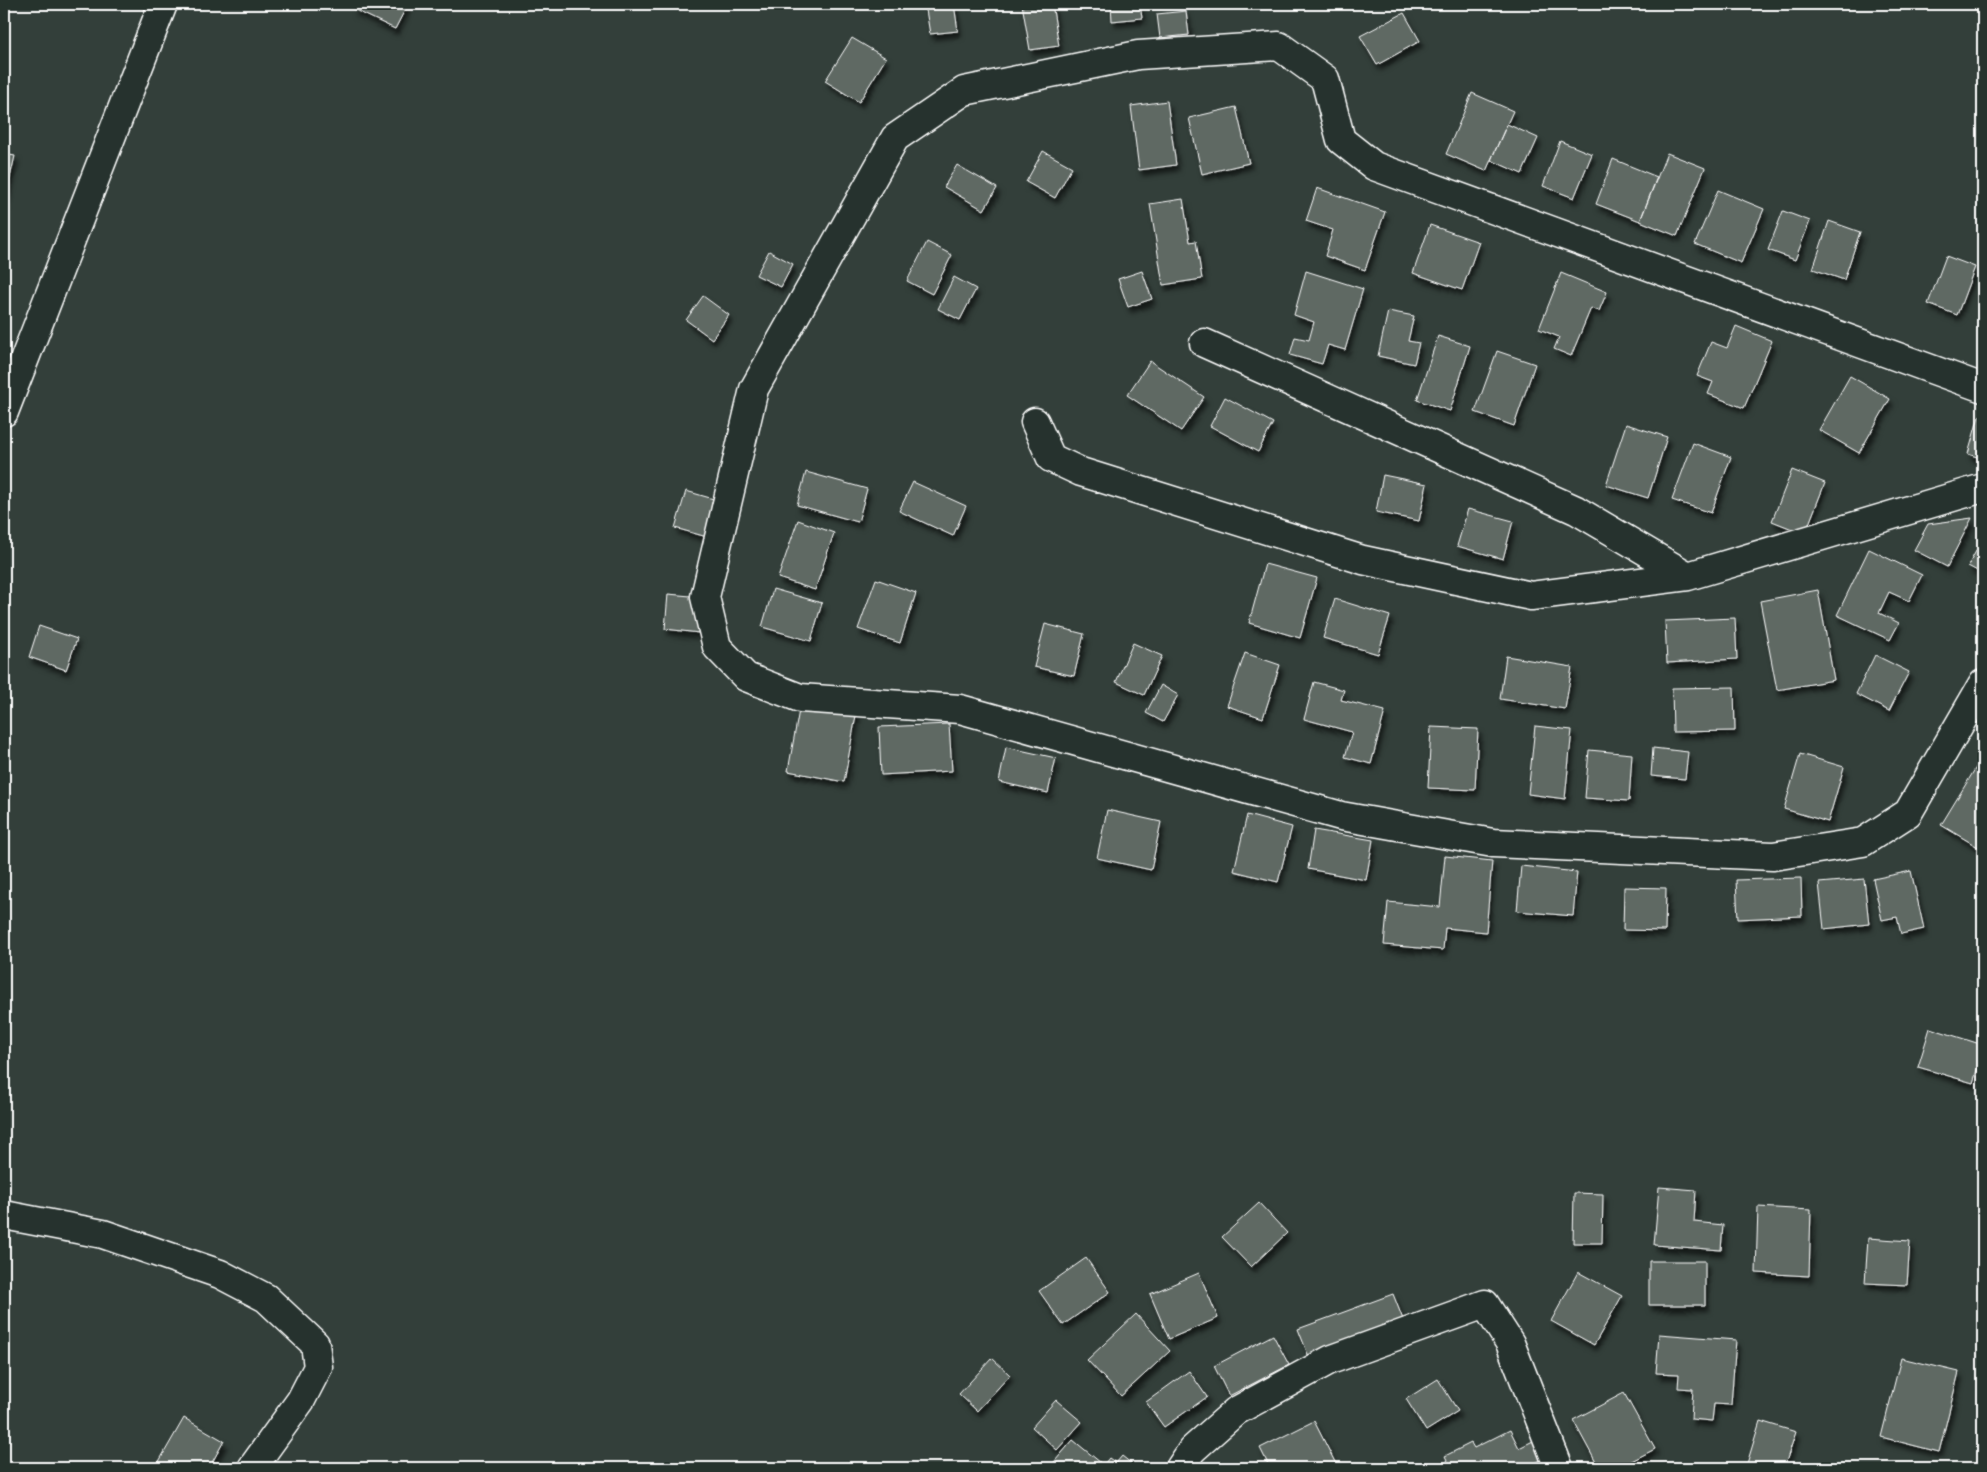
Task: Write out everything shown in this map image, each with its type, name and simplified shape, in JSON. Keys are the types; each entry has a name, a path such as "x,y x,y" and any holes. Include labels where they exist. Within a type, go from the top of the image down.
{"street":[{"path":"4,412 163,4"},
{"path":"1983,388 1374,166 1340,140 1325,79 1279,46 1138,55 964,90 895,138 754,389 705,597 717,647 746,677 800,698 960,708 1340,816 1493,843 1773,856 1863,842 1908,813 1983,684"},
{"path":"1204,343 1576,510 1688,576"},
{"path":"1035,422 1051,458 1081,472 1363,560 1531,596 1688,576 1983,488"},
{"path":"4,1215 103,1234 220,1274 266,1298 315,1344 318,1367 301,1400 252,1468"},
{"path":"1180,1468 1192,1450 1236,1411 1321,1364 1485,1304 1510,1343 1559,1468"}],"building":[{"path":"356,4 408,4 395,29 353,9"},
{"path":"925,4 954,4 958,31 930,34"},
{"path":"1022,4 1052,4 1059,46 1030,50"},
{"path":"1111,4 1140,4 1142,18 1112,21"},
{"path":"1186,11 1189,35 1160,38 1157,14"},
{"path":"1404,13 1420,41 1377,65 1360,36"},
{"path":"852,38 886,58 859,102 825,81"},
{"path":"1472,93 1513,111 1486,171 1446,154"},
{"path":"1167,101 1176,165 1139,170 1131,106"},
{"path":"1236,107 1249,163 1202,174 1189,118"},
{"path":"1507,124 1538,138 1522,174 1491,160"},
{"path":"1560,141 1592,154 1574,198 1543,186"},
{"path":"1043,151 1072,167 1055,198 1026,182"},
{"path":"1667,153 1705,168 1677,236 1640,221"},
{"path":"4,154 15,156 4,203"},
{"path":"1613,159 1657,177 1640,221 1596,204"},
{"path":"957,165 997,188 984,210 944,187"},
{"path":"1317,188 1385,212 1365,270 1325,256 1333,230 1306,221"},
{"path":"1718,190 1764,209 1741,263 1695,244"},
{"path":"1183,199 1190,242 1196,241 1202,279 1163,285 1150,204"},
{"path":"1783,211 1810,221 1795,260 1768,250"},
{"path":"1829,221 1860,232 1844,280 1813,269"},
{"path":"1430,225 1479,242 1462,290 1413,273"},
{"path":"927,242 952,255 932,294 907,281"},
{"path":"769,251 793,264 781,287 756,275"},
{"path":"1946,256 1975,267 1957,315 1928,304"},
{"path":"1142,271 1152,299 1128,307 1118,279"},
{"path":"1306,271 1363,289 1345,350 1328,345 1322,364 1290,355 1295,337 1309,340 1314,322 1294,315"},
{"path":"1561,273 1607,292 1599,311 1591,308 1571,356 1554,349 1559,337 1539,329"},
{"path":"954,277 976,289 960,320 938,309"},
{"path":"703,296 729,315 712,339 686,320"},
{"path":"1388,311 1414,316 1408,341 1419,343 1414,364 1378,356"},
{"path":"1736,326 1772,341 1744,408 1708,394 1713,382 1697,376 1711,342 1727,348"},
{"path":"1438,336 1470,346 1450,411 1417,400"},
{"path":"1497,351 1535,364 1514,426 1475,412"},
{"path":"1150,361 1204,397 1181,431 1127,395"},
{"path":"1850,376 1890,399 1859,453 1819,430"},
{"path":"1225,397 1273,423 1258,452 1210,426"},
{"path":"1979,416 1983,417 1983,459 1968,454"},
{"path":"1626,424 1667,437 1648,498 1606,485"},
{"path":"1693,443 1731,457 1711,513 1672,500"},
{"path":"1792,470 1825,483 1805,534 1772,521"},
{"path":"806,472 867,489 858,522 797,505"},
{"path":"1383,475 1427,484 1419,521 1376,512"},
{"path":"913,482 966,506 953,536 899,511"},
{"path":"686,491 717,500 707,537 675,528"},
{"path":"1468,509 1513,521 1503,559 1457,546"},
{"path":"1972,518 1947,567 1914,550 1928,524"},
{"path":"798,520 834,533 815,590 778,578"},
{"path":"1983,538 1983,574 1968,566"},
{"path":"1869,549 1922,575 1909,601 1889,592 1879,613 1899,623 1890,640 1837,615"},
{"path":"1265,564 1317,578 1300,638 1249,623"},
{"path":"876,579 916,593 900,643 858,629"},
{"path":"773,589 822,603 811,641 762,627"},
{"path":"1818,590 1834,680 1777,690 1760,601"},
{"path":"668,594 702,597 699,633 665,629"},
{"path":"1335,599 1390,616 1378,654 1323,638"},
{"path":"1735,618 1737,659 1667,663 1665,621"},
{"path":"1045,624 1084,634 1074,676 1034,667"},
{"path":"39,626 77,639 66,670 29,657"},
{"path":"1133,643 1162,656 1144,695 1116,682"},
{"path":"1245,653 1280,665 1263,718 1227,706"},
{"path":"1875,655 1909,672 1889,711 1856,694"},
{"path":"1506,656 1572,667 1565,709 1500,699"},
{"path":"1314,682 1344,690 1341,700 1385,711 1371,764 1345,757 1352,732 1304,719"},
{"path":"1161,685 1178,695 1163,722 1146,713"},
{"path":"1734,687 1735,731 1673,732 1672,688"},
{"path":"801,699 857,710 844,782 788,771"},
{"path":"949,724 952,771 881,775 879,727"},
{"path":"1535,726 1572,730 1565,799 1528,794"},
{"path":"1431,727 1478,729 1475,790 1428,788"},
{"path":"1006,747 1056,758 1048,793 999,782"},
{"path":"1653,748 1688,752 1685,779 1651,776"},
{"path":"1589,750 1632,754 1629,801 1585,798"},
{"path":"1800,754 1844,767 1828,822 1784,809"},
{"path":"1983,756 1983,850 1941,825"},
{"path":"1107,810 1161,822 1151,870 1097,858"},
{"path":"1247,815 1292,827 1278,882 1234,871"},
{"path":"1314,830 1373,840 1366,880 1308,869"},
{"path":"1445,856 1492,861 1486,932 1445,928 1443,950 1384,945 1388,902 1440,907"},
{"path":"1521,866 1577,872 1573,916 1517,911"},
{"path":"1911,871 1924,929 1901,934 1897,917 1882,920 1873,879"},
{"path":"1801,878 1802,916 1738,919 1736,880"},
{"path":"1864,879 1869,924 1824,929 1819,883"},
{"path":"1624,887 1666,888 1665,931 1623,930"},
{"path":"1930,1028 1983,1045 1983,1051 1973,1083 1918,1067"},
{"path":"1659,1187 1696,1190 1694,1222 1723,1225 1721,1250 1654,1245"},
{"path":"1574,1193 1603,1194 1602,1243 1573,1243"},
{"path":"1259,1203 1287,1233 1251,1267 1222,1237"},
{"path":"1758,1207 1811,1210 1809,1276 1756,1273"},
{"path":"1868,1238 1910,1241 1907,1285 1865,1283"},
{"path":"1086,1258 1110,1292 1063,1325 1039,1291"},
{"path":"1649,1261 1705,1261 1705,1305 1649,1305"},
{"path":"1578,1272 1622,1296 1594,1345 1551,1321"},
{"path":"1199,1273 1218,1318 1169,1339 1150,1294"},
{"path":"1393,1294 1404,1322 1309,1357 1298,1329"},
{"path":"1136,1314 1170,1351 1121,1396 1087,1360"},
{"path":"1659,1334 1736,1340 1731,1405 1714,1404 1712,1421 1691,1419 1693,1389 1678,1388 1679,1374 1656,1373"},
{"path":"1273,1335 1289,1365 1229,1396 1214,1366"},
{"path":"992,1358 1010,1375 977,1411 959,1394"},
{"path":"1901,1358 1959,1372 1939,1452 1881,1437"},
{"path":"1189,1371 1207,1397 1164,1427 1146,1402"},
{"path":"1438,1379 1458,1411 1426,1431 1406,1399"},
{"path":"1624,1393 1655,1449 1618,1468 1599,1468 1573,1420"},
{"path":"1056,1400 1082,1422 1057,1450 1032,1427"},
{"path":"184,1418 224,1441 209,1468 163,1468 157,1465"},
{"path":"1314,1421 1338,1468 1270,1468 1260,1448"},
{"path":"1760,1421 1796,1432 1784,1468 1746,1467"},
{"path":"1510,1430 1519,1448 1537,1439 1547,1457 1533,1464 1535,1468 1451,1468 1445,1456 1471,1443 1474,1448"},
{"path":"1073,1440 1101,1463 1097,1468 1049,1468"},
{"path":"1122,1456 1137,1468 1101,1468 1109,1458 1116,1463"},
{"path":"1243,1462 1250,1468 1236,1468"}]}
